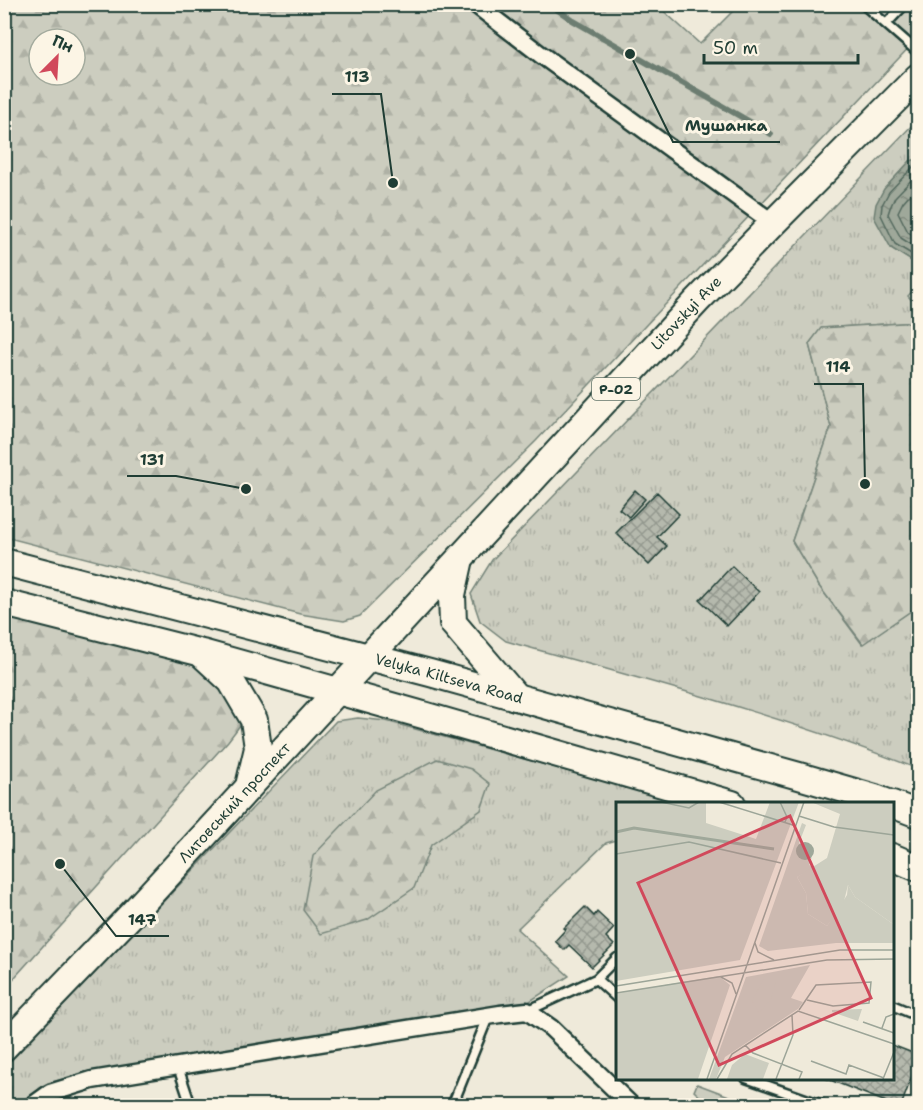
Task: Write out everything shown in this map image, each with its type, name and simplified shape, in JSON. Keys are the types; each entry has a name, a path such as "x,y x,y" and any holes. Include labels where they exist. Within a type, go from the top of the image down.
{"main road":[{"name":"Litovskyi Ave","path":"461,556 697,302 918,77"},
{"name":"Литовський проспект","path":"4,1047 131,915 461,556"},
{"path":"461,556 452,595 453,622 516,697"},
{"name":"Velyka Kiltseva Road","path":"4,562 369,656 884,802"},
{"path":"4,603 202,653 725,802"},
{"path":"202,653 231,681 254,720 258,748 249,786"},
{"name":"Velyka Kiltseva Road","path":"893,805 918,814"},
{"path":"893,858 918,868"}],"street":[{"path":"475,4 773,223"},
{"path":"32,1106 50,1093 92,1080 488,1015 527,1011 551,1028 632,1106"}],"lane":[{"path":"863,4 918,52"},
{"path":"886,24 904,4"},
{"path":"527,1011 596,979 616,959"},
{"path":"596,979 616,997"},
{"path":"893,1006 918,1016"},
{"path":"452,1106 488,1015"},
{"path":"178,1067 191,1106"},
{"path":"752,1080 825,1106"}],"green space":[{"path":"918,4 918,38 536,441 360,616 344,621 300,614 5,537 4,5 657,5 700,44 739,5"},
{"path":"918,119 918,159 910,162 891,248 918,265 918,285 908,296 918,307 918,322 822,328 809,344 831,427 792,541 819,586 862,644 918,606 918,769 766,715 506,641 480,621 471,594 492,560"},
{"path":"918,322 918,606 863,644 819,586 792,541 831,427 809,344 821,328"},
{"path":"5,603 202,653 254,720 241,724 5,988"},
{"path":"358,718 386,721 681,802 616,802 616,840 606,843 517,929 569,976 527,1003 90,1072 48,1083 17,1105 5,1105 4,1068 336,721"},
{"path":"437,759 471,769 490,784 481,810 431,845 414,888 367,920 321,934 303,910 313,856 376,790"},
{"path":"697,1084 753,1105 709,1105 694,1091"}],"water":[{"path":"918,159 918,265 891,248 874,217 876,204 884,189 910,161"}],"building":[{"path":"635,490 645,499 629,517 619,509"},
{"path":"657,492 679,514 657,537 667,546 649,565 616,533"},
{"path":"732,566 759,592 727,626 700,600"},
{"path":"585,907 594,916 597,912 614,928 606,937 614,945 592,967 569,945 564,950 555,941 566,929 564,928"},
{"path":"893,1045 918,1055 901,1106 830,1080 893,1080"}],"waterway":[{"path":"549,4 574,21 771,134"}],"place":[{"name":"Мушанка","path":"630,54"},
{"name":"113","path":"393,183"},
{"name":"114","path":"865,484"},
{"name":"131","path":"246,489"},
{"name":"147","path":"60,864"}]}
